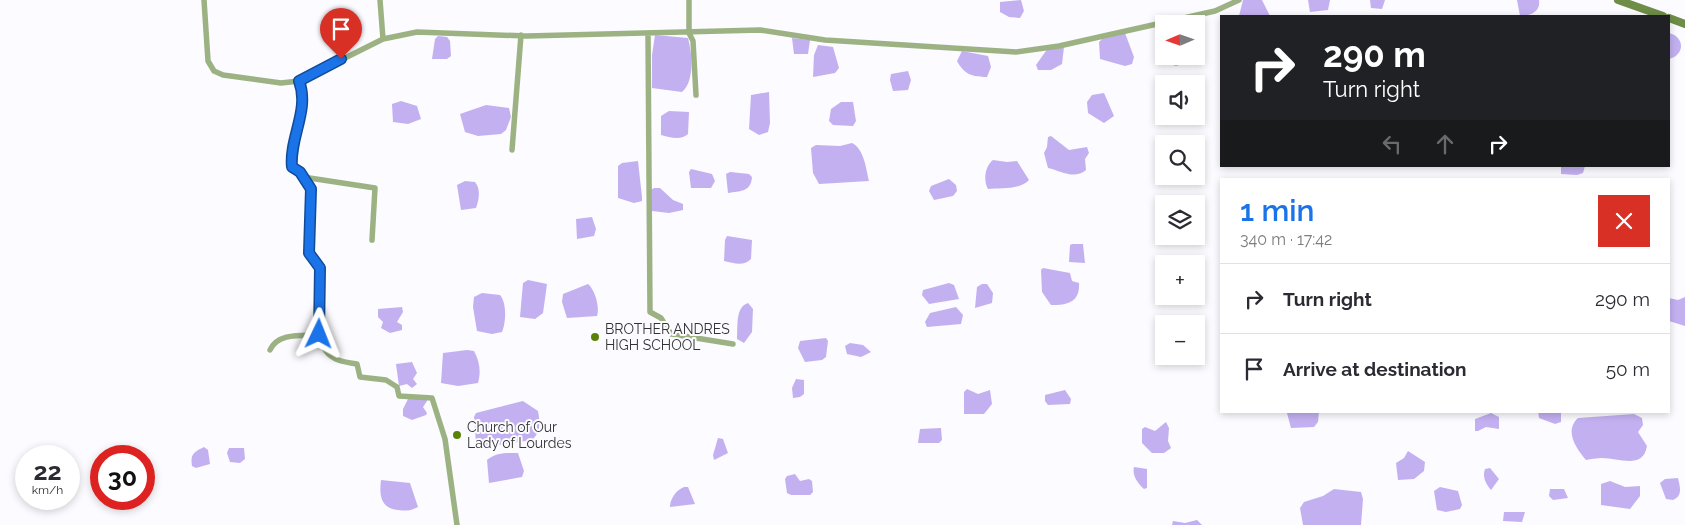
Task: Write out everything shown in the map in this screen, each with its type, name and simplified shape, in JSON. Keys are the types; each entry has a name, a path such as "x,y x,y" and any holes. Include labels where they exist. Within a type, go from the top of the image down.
{"main road":[{"path":"1618,0 1660,15"},
{"path":"1670,18 1685,24"}],"street":[{"path":"204,0 208,61 214,71 223,75 282,83 299,81 383,39 417,32 520,35 648,34 760,30 825,40 1016,52 1059,46 1215,10 1239,0"},
{"path":"380,0 383,39"},
{"path":"689,0 689,33 693,41 696,95"},
{"path":"648,34 650,312 661,318 671,334 733,344"},
{"path":"512,150 520,35"},
{"path":"299,81 304,94 296,142 291,155 292,167 303,177 311,189 309,253 320,268 319,334 325,350 332,358 356,364 360,377 386,380 397,387 399,396 432,398 445,439 456,525"},
{"path":"303,177 375,188 372,240"},
{"path":"270,350 273,344 282,338 319,334"}],"shaded area":[{"path":"1021,0 1024,11 1020,18 1009,17 1000,12 1000,2"},
{"path":"1243,0 1262,0 1270,15 1239,15"},
{"path":"1308,0 1330,0 1328,10 1310,12"},
{"path":"1370,0 1385,0 1382,9 1371,8"},
{"path":"1517,0 1539,0 1537,10 1531,14 1520,15"},
{"path":"1125,33 1134,57 1132,64 1125,66 1100,59 1099,42 1102,39"},
{"path":"1670,33 1678,38 1681,46 1678,54 1670,59"},
{"path":"655,35 688,38 691,51 691,74 682,92 652,88 652,55"},
{"path":"438,36 447,37 450,41 451,56 447,59 432,59 435,39"},
{"path":"792,38 810,40 808,54 794,54"},
{"path":"818,45 833,47 839,68 835,73 813,77 814,55"},
{"path":"1064,47 1062,64 1051,70 1038,70 1036,65 1048,48"},
{"path":"962,51 988,56 991,67 987,77 973,75 963,69 957,61"},
{"path":"908,71 911,80 908,90 893,91 890,80 891,74"},
{"path":"769,92 770,123 768,132 759,135 749,129 751,95"},
{"path":"1104,93 1114,116 1104,123 1088,113 1087,102 1092,95"},
{"path":"401,101 417,106 421,119 408,124 393,122 392,104"},
{"path":"841,102 853,102 856,121 853,126 833,125 829,121 831,109"},
{"path":"486,105 509,108 511,117 506,130 501,134 478,136 465,132 460,114"},
{"path":"669,111 689,112 688,134 675,138 661,135 661,116"},
{"path":"1051,136 1069,150 1087,147 1089,153 1085,159 1086,170 1072,175 1048,168 1044,153 1048,137"},
{"path":"852,143 862,154 869,181 819,184 813,173 811,148 816,145 840,146"},
{"path":"993,160 1017,161 1029,180 1016,187 988,189 986,173 988,166"},
{"path":"638,161 642,201 634,203 618,198 618,166 622,163"},
{"path":"1561,167 1585,167 1583,173 1577,175 1561,174"},
{"path":"691,169 712,174 715,181 711,188 691,188 689,172"},
{"path":"730,172 749,174 752,177 750,186 741,191 728,193 726,174"},
{"path":"949,179 956,185 957,191 953,196 934,200 929,191 931,186"},
{"path":"465,181 475,182 479,191 479,198 476,208 461,210 457,185"},
{"path":"660,188 673,200 683,204 683,210 669,213 652,211 651,190"},
{"path":"592,217 596,229 594,236 577,239 576,219"},
{"path":"727,236 752,240 751,259 742,264 724,261 725,240"},
{"path":"1083,244 1085,263 1069,262 1070,245"},
{"path":"1043,268 1070,273 1072,281 1079,283 1079,289 1072,301 1051,305 1042,292 1041,270"},
{"path":"528,280 547,284 543,313 535,319 520,317 523,283"},
{"path":"949,283 954,285 959,299 929,304 922,295 923,290"},
{"path":"588,284 593,290 596,299 597,316 567,318 562,302 563,294"},
{"path":"987,284 993,293 992,303 975,308 977,287"},
{"path":"482,293 500,295 504,303 505,313 502,332 492,334 477,331 473,307 474,297"},
{"path":"1685,297 1685,326 1670,321 1670,298 1678,300"},
{"path":"748,303 753,309 752,332 744,343 737,339 738,318 741,309"},
{"path":"402,307 403,312 397,322 402,325 402,330 390,333 381,328 383,322 378,317 378,309"},
{"path":"956,307 963,315 961,324 927,327 925,322 930,313"},
{"path":"826,338 828,341 826,357 822,360 805,362 798,348 800,341"},
{"path":"850,343 863,345 871,352 861,357 847,354 845,346"},
{"path":"474,351 478,359 480,371 478,383 458,386 441,383 443,353"},
{"path":"412,362 417,373 413,379 417,384 412,388 407,384 399,386 396,364"},
{"path":"796,379 804,380 804,394 793,398 792,388"},
{"path":"967,389 978,394 990,390 992,404 984,414 964,414 964,392"},
{"path":"1065,390 1071,399 1070,404 1048,405 1045,401 1045,395"},
{"path":"426,397 427,401 423,407 427,413 426,415 412,420 403,416 403,409 408,399"},
{"path":"523,401 538,411 539,427 537,434 532,440 483,447 476,443 474,417 476,413"},
{"path":"1287,413 1319,413 1318,422 1314,427 1291,428"},
{"path":"1491,413 1499,417 1499,429 1486,427 1475,431 1475,419"},
{"path":"1538,413 1561,413 1561,422 1555,424 1539,418"},
{"path":"1634,414 1642,418 1643,425 1638,432 1647,446 1641,458 1629,461 1602,458 1586,460 1575,445 1572,428 1578,418"},
{"path":"1166,422 1169,428 1168,441 1171,448 1164,453 1152,453 1142,443 1142,429 1145,427 1155,431"},
{"path":"941,428 942,440 939,443 918,443 920,429"},
{"path":"718,438 723,439 728,453 714,460 713,455"},
{"path":"204,447 208,450 210,464 196,468 192,466 194,454"},
{"path":"229,448 244,448 245,459 240,463 230,462 227,453"},
{"path":"1408,451 1425,462 1424,471 1414,479 1398,480 1396,463 1404,458"},
{"path":"518,453 524,471 522,477 489,483 487,460 498,454"},
{"path":"1134,467 1147,469 1147,488 1144,489 1137,482 1134,476"},
{"path":"1490,468 1499,479 1491,490 1484,478 1485,469"},
{"path":"795,474 800,481 809,479 812,481 813,492 810,495 791,495 787,493 785,479 787,476"},
{"path":"1678,478 1680,494 1673,500 1666,499 1660,483 1665,479"},
{"path":"381,480 410,483 418,507 406,511 388,507 382,500 380,491"},
{"path":"1610,481 1625,487 1640,486 1640,496 1630,509 1601,505 1601,484"},
{"path":"684,487 688,487 695,504 670,507 674,495"},
{"path":"1440,487 1458,491 1462,505 1460,509 1446,512 1437,510 1434,491"},
{"path":"1334,489 1361,492 1363,499 1361,525 1303,525 1300,508 1304,502 1323,496"},
{"path":"1550,489 1564,489 1568,498 1553,500 1549,496"},
{"path":"1504,512 1525,512 1522,522 1503,521"},
{"path":"1197,520 1202,525 1172,525 1173,521 1185,523"}],"place":[{"name":"BROTHER ANDRES HIGH SCHOOL","path":"595,337"},
{"name":"Church of Our Lady of Lourdes","path":"457,435"}],"route":[{"path":"319,334 320,268 309,253 311,189 300,172 292,167 291,155 296,142 304,94 299,81 341,59"}]}
